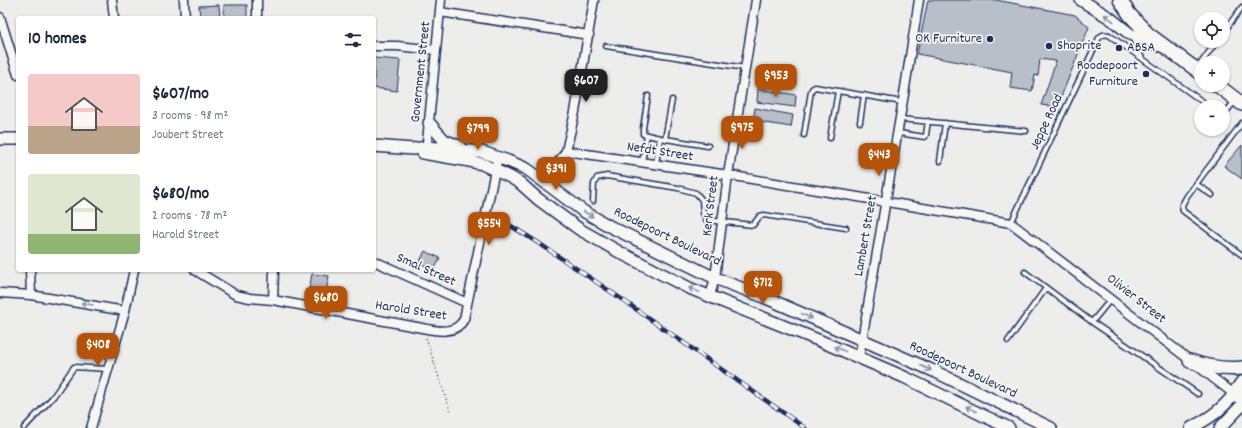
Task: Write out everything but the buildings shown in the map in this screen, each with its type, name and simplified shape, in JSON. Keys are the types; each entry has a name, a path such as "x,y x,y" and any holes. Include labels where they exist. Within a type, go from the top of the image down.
{"main road":[{"path":"1120,0 1130,15 1144,30 1168,50 1194,64"},
{"path":"1226,92 1239,102"},
{"path":"1190,362 1222,369 1242,368"},
{"path":"1238,396 1242,383"}],"street":[{"path":"112,0 114,16"},
{"path":"184,0 185,16"},
{"path":"257,0 257,16"},
{"name":"Government Street","path":"426,151 441,0"},
{"path":"520,183 551,172 562,158 566,150 575,112 594,0"},
{"name":"Kerk Street","path":"710,296 715,278 728,176 756,0"},
{"name":"Lambert Street","path":"859,358 919,0"},
{"path":"1081,0 1104,14 1130,34 1168,50"},
{"path":"440,12 588,35"},
{"path":"0,17 4,38 16,70"},
{"path":"376,46 397,46 436,50"},
{"path":"429,123 444,140 455,145 482,152"},
{"path":"0,139 16,138"},
{"path":"376,146 426,151 482,164 520,183 579,230 668,278 904,377 1008,428"},
{"name":"Nefdt Street","path":"566,150 885,201 1011,223"},
{"name":"Roodepoort Boulevard","path":"426,151 482,152 527,169 583,211 611,227 715,278 764,297 936,372 1051,428"},
{"path":"467,303 498,158"},
{"path":"538,176 546,197 559,214"},
{"name":"Olivier Street","path":"1011,223 1060,262 1111,299 1190,362 1238,396"},
{"name":"Smal Street","path":"376,262 467,303"},
{"path":"30,272 31,295"},
{"path":"91,428 125,311 134,272"},
{"name":"Harold Street","path":"198,272 236,295 273,300 422,328 446,331 451,330 461,324 464,319 467,303"},
{"path":"273,300 274,272"},
{"path":"0,293 31,295 125,311"},
{"path":"1191,428 1206,420 1238,396"},
{"path":"1220,428 1242,405"}],"lane":[{"path":"1230,23 1242,7"},
{"path":"1130,34 1142,58 1200,100"},
{"name":"Jeppe Road","path":"1011,223 1101,35 1109,35 1142,58"},
{"path":"606,46 745,68"},
{"path":"804,135 812,89 818,87 903,102"},
{"path":"830,138 838,91"},
{"path":"860,122 864,95"},
{"path":"648,96 642,132 643,134 708,146"},
{"path":"656,164 672,100"},
{"path":"1230,109 1239,102"},
{"path":"900,119 1026,131"},
{"path":"897,133 925,137 928,121"},
{"path":"940,161 945,123"},
{"path":"1242,123 1182,203 1183,211 1242,255"},
{"path":"642,162 646,135"},
{"path":"593,201 594,184 597,178 607,176 678,188 696,193 702,200 703,213 706,220 753,226 760,216 764,215 846,228"},
{"path":"1196,184 1212,195"},
{"path":"1025,272 1092,322 1198,394"},
{"path":"1008,341 1046,288"},
{"path":"1092,322 1111,299"},
{"path":"24,428 53,397 74,367 108,369"}],"path":[{"path":"422,328 450,411"}],"railway":[{"path":"503,221 620,298 805,428"}],"place":[{"name":"OK Furniture","path":"990,39"},
{"name":"Shoprite","path":"1049,46"},
{"name":"ABSA","path":"1119,48"},
{"name":"Roodepoort Furniture","path":"1146,74"}]}
